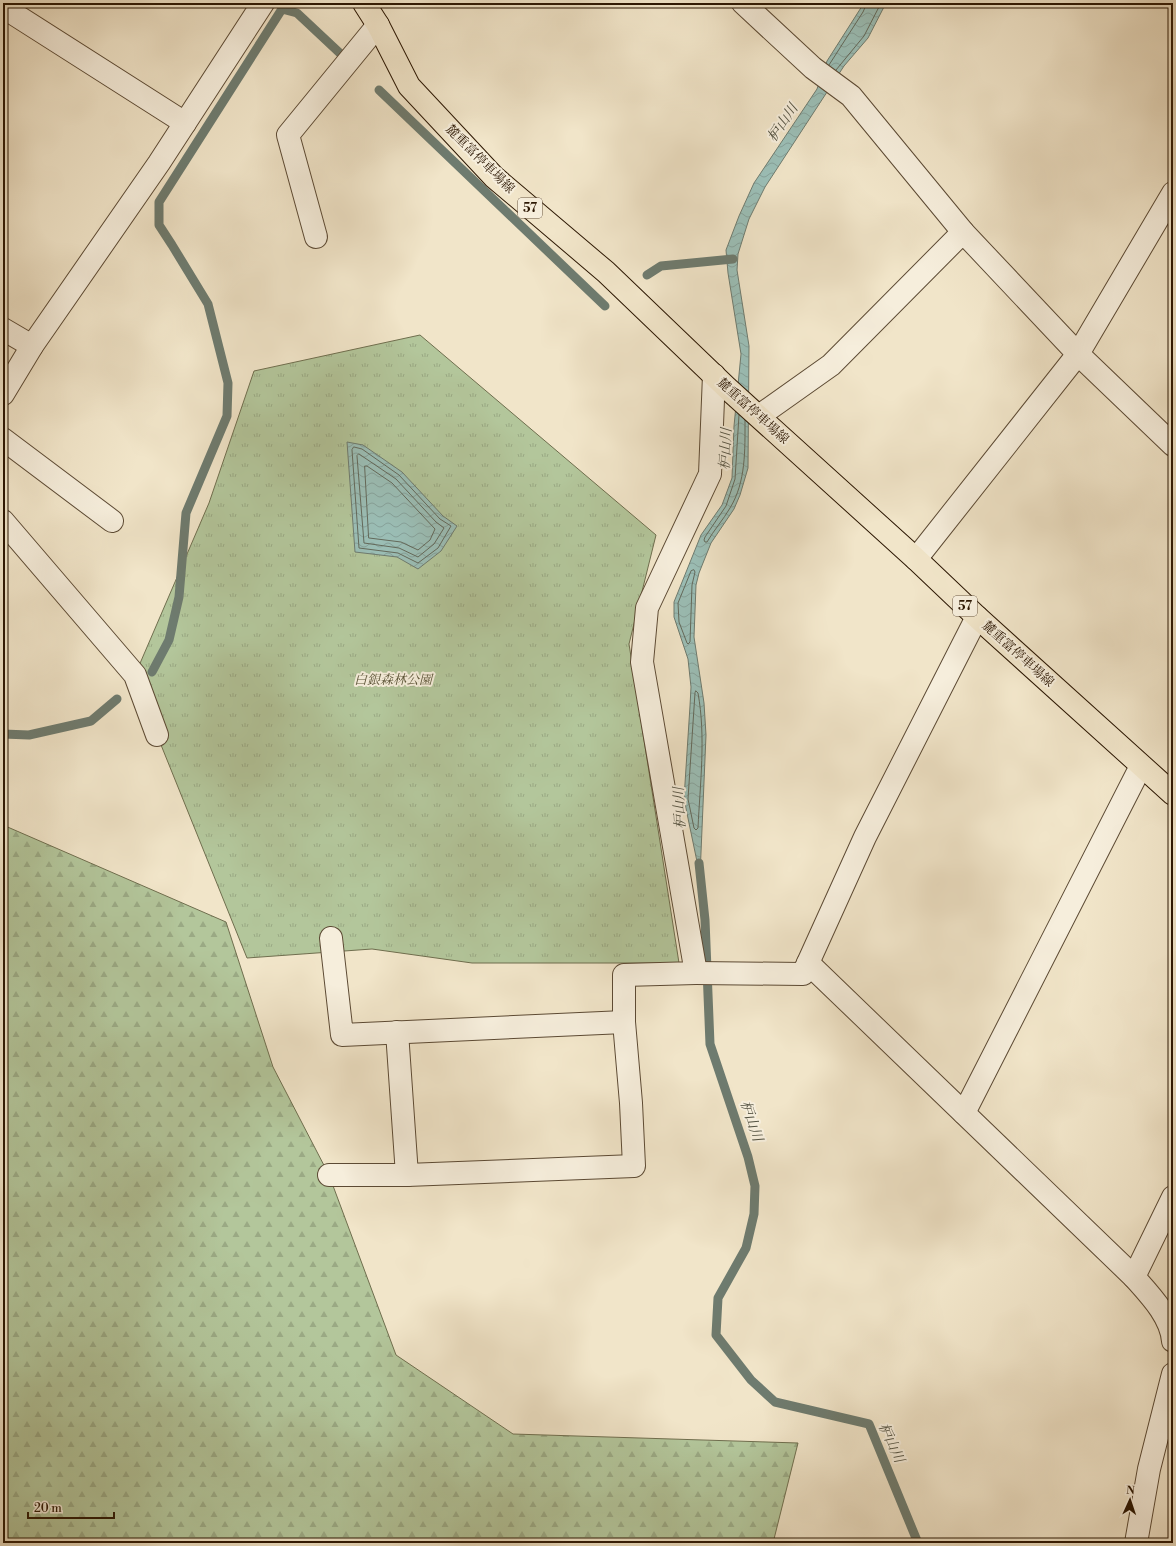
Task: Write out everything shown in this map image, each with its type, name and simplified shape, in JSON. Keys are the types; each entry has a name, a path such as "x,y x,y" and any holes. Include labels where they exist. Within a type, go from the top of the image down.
{"main road":[{"name":"麓重富停車場線","path":"364,3 410,86 494,177 606,272 721,382 916,559 977,617 1173,794"}],"street":[{"path":"3,394 32,346 159,163 263,3"},
{"path":"743,3 813,68 851,96 963,232 1078,354 1173,445"},
{"path":"3,7 185,123"},
{"path":"316,237 288,135 378,26"},
{"path":"916,559 1078,354 1173,193"},
{"path":"759,416 831,365 963,232"},
{"path":"3,329 32,346"},
{"path":"697,974 642,662 647,608 710,474 721,382"},
{"path":"3,439 112,521"},
{"path":"6,531 135,675 157,735"},
{"path":"329,1175 407,1175 634,1166 631,1103 624,1022 624,974 803,974 865,837 977,617"},
{"path":"964,1114 1141,766"},
{"path":"331,938 342,1035 624,1022"},
{"path":"808,963 1134,1277 1159,1306 1173,1340"},
{"path":"397,1032 407,1175"},
{"path":"1134,1277 1173,1197"},
{"path":"1136,1543 1149,1469 1173,1374"}],"green space":[{"name":"白銀森林公園","path":"420,335 656,535 629,644 679,963 472,963 372,949 247,958 157,735 135,675 209,503 254,371"},
{"path":"3,825 226,922 273,1067 329,1175 396,1355 513,1434 798,1443 773,1543 3,1543"}],"water":[{"name":"枦山川","path":"864,3 886,3 868,38 844,66 765,187 749,219 738,254 737,270 749,346 748,468 734,509 711,543 699,573 696,585 694,637 704,703 706,735 700,876 684,799 691,687 688,659 674,617 674,602 701,535 722,505 732,478 734,426 741,354 728,273 726,250 754,183 817,89 827,61"},
{"path":"347,442 363,445 402,472 443,516 457,526 441,551 418,569 397,557 355,552"}],"waterway":[{"path":"152,672 169,640 179,597 186,513 227,416 228,383 208,304 159,225 159,202 282,9 297,13 344,57"},
{"path":"379,90 605,306"},
{"path":"647,275 661,266 733,259"},
{"path":"3,734 29,735 91,721 117,699"},
{"name":"枦山川","path":"699,863 705,920 710,1044 748,1157 755,1186 754,1214 746,1248 718,1298 716,1335 751,1380 775,1402 869,1424 918,1543"}]}
